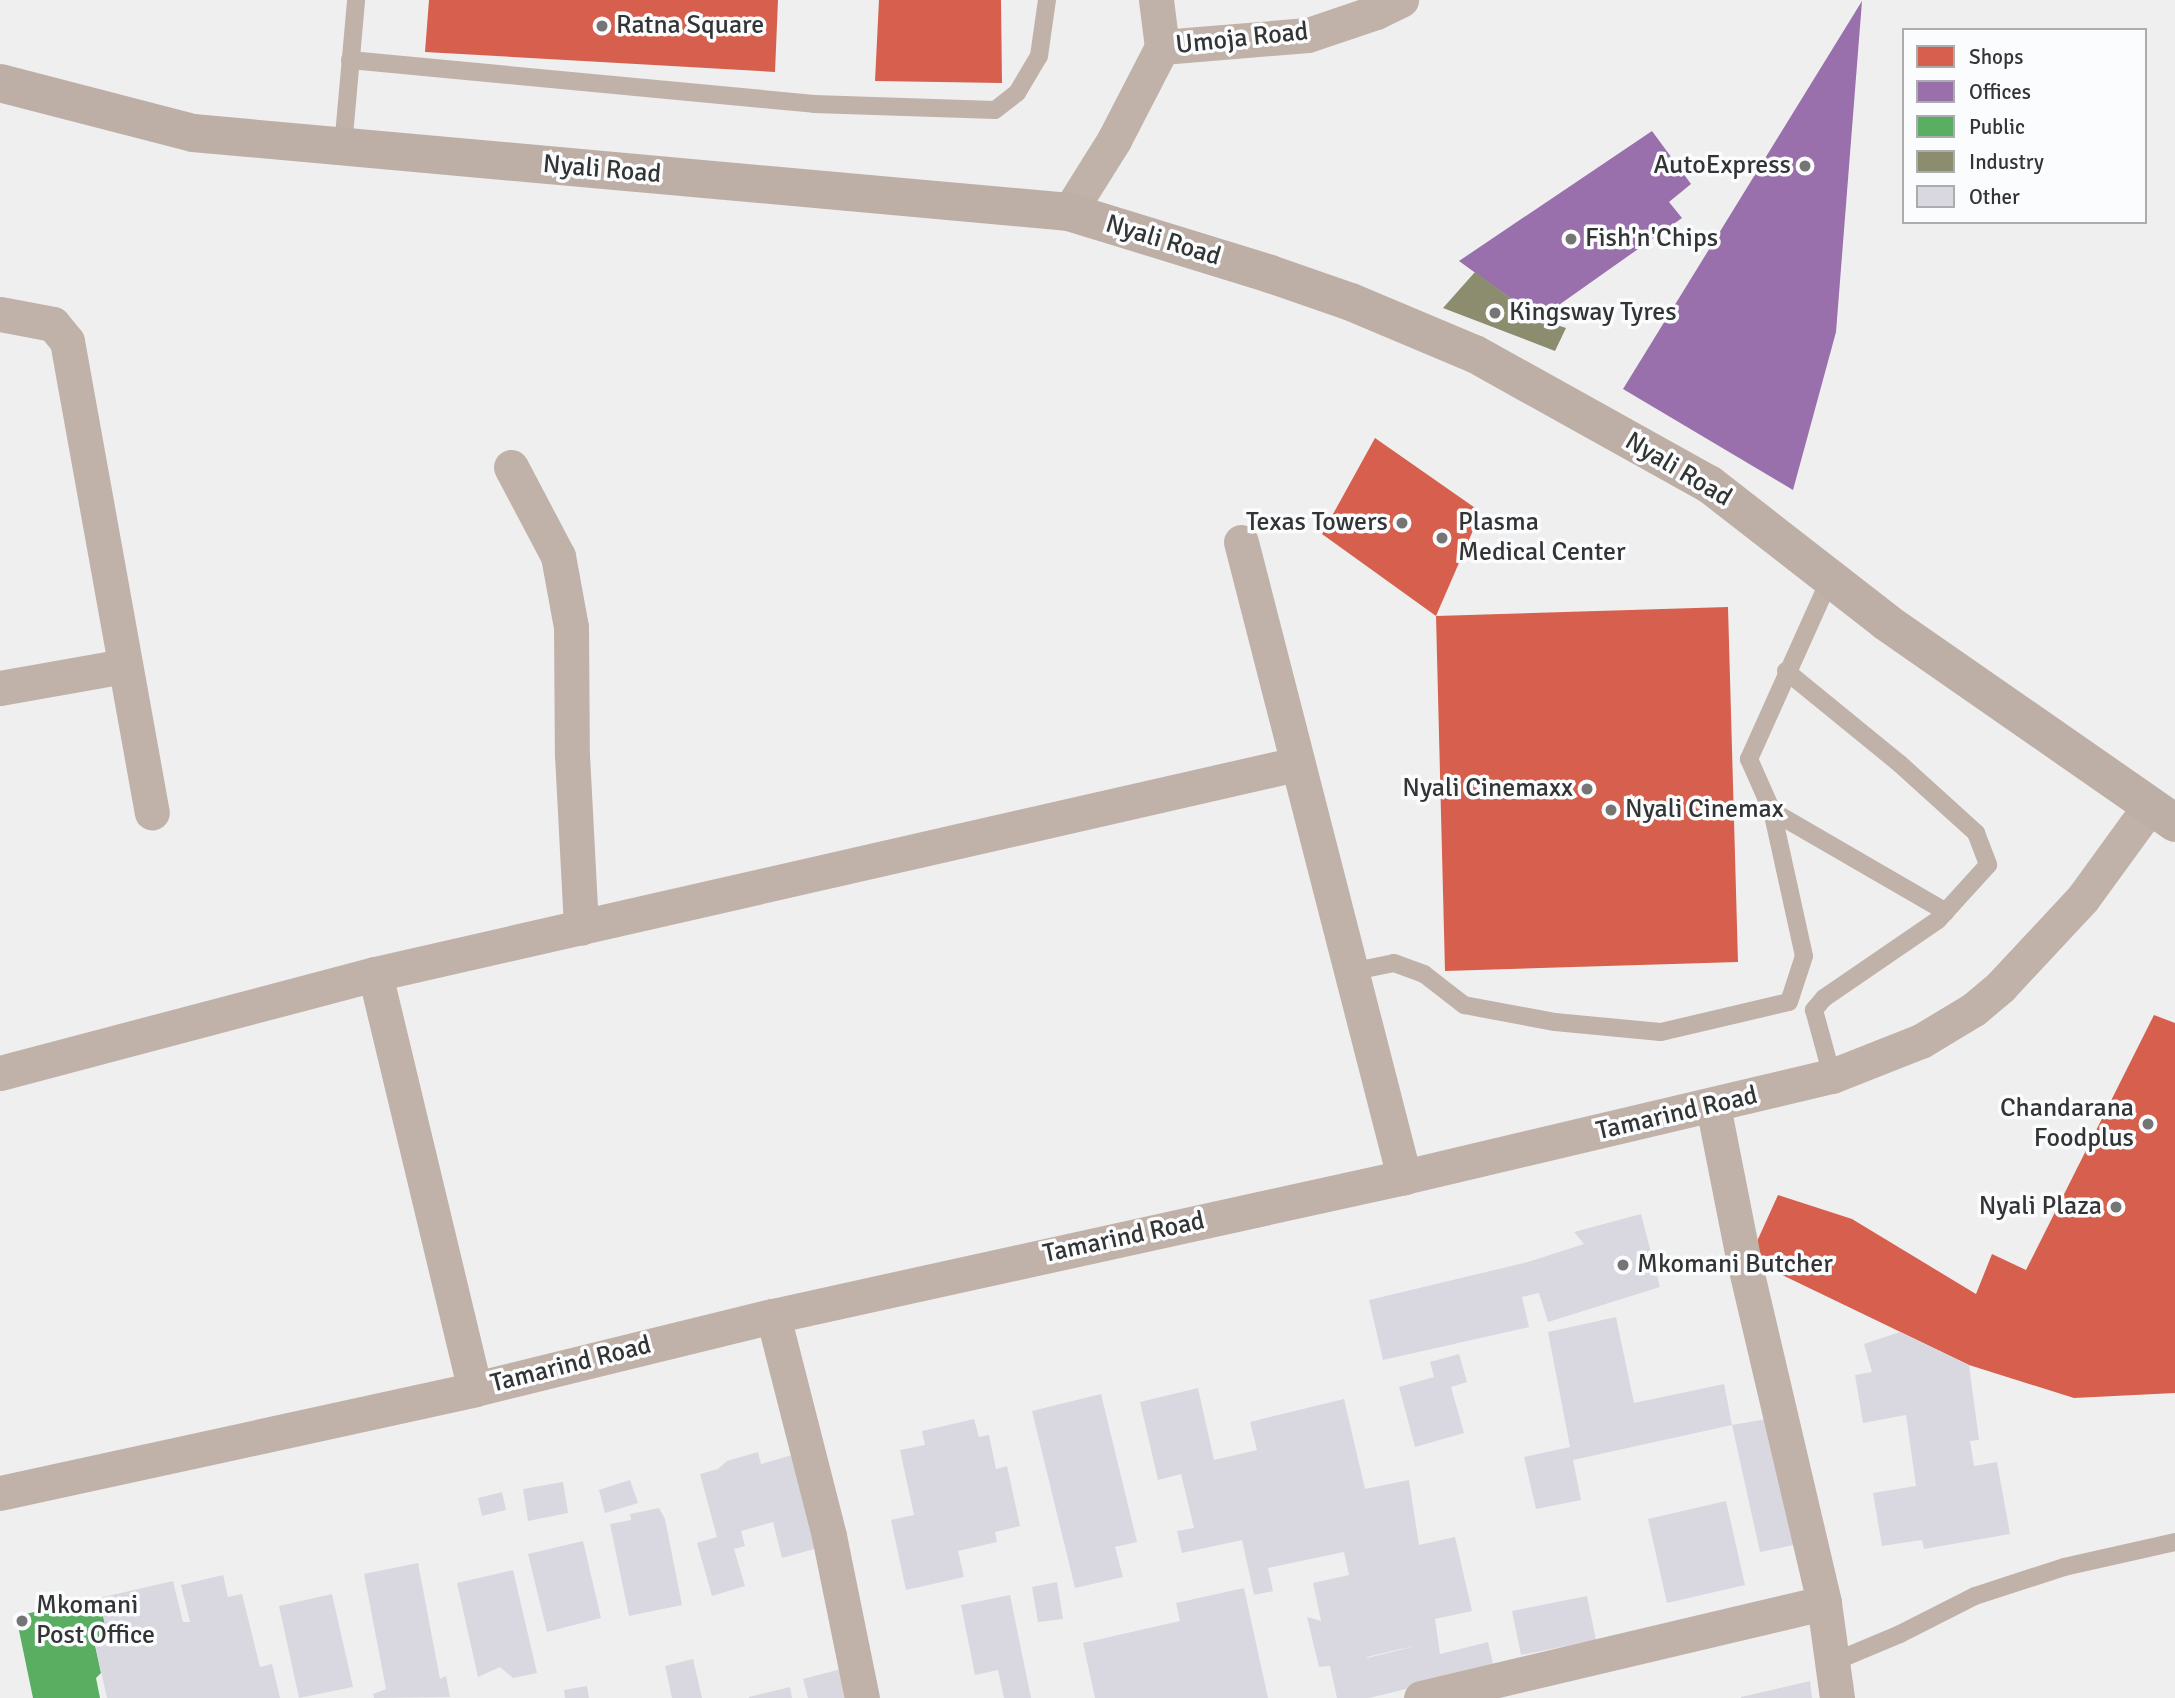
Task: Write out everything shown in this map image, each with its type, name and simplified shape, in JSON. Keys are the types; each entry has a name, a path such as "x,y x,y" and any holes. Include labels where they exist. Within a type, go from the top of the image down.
{"main road":[{"name":"Nyali Road","path":"0,83 193,133 1069,212 1352,302 1475,354 1709,484 1886,622 2162,815"}],"street":[{"path":"1069,212 1114,140 1162,47 1156,0"},
{"name":"Umoja Road","path":"1162,47 1308,35 1376,12 1401,0"},
{"path":"0,314 53,324 67,341 152,812"},
{"path":"512,467 558,556 571,627 572,755 581,928"},
{"path":"1241,542 1404,1177"},
{"path":"0,688 124,666"},
{"path":"0,1073 375,974 1296,764"},
{"name":"Tamarind Road","path":"0,1493 475,1389 773,1316 1404,1177 1832,1076 1920,1041 1974,1009 2001,986 2162,815"},
{"path":"375,974 475,1389"},
{"path":"1713,1106 1743,1257 1824,1603 1837,1698"},
{"path":"773,1316 829,1535 862,1698"},
{"path":"1421,1698 1824,1603"}],"lane":[{"path":"343,147 356,0"},
{"path":"350,60 814,104 995,110 1017,93 1040,56 1047,0"},
{"path":"1789,1002 1804,956 1772,811 1749,759 1786,671 1830,579"},
{"path":"1786,671 1900,765 1976,833 1988,864 1938,920 1824,998 1814,1010"},
{"path":"1772,811 1946,912"},
{"path":"1350,972 1394,964 1424,974 1464,1005 1555,1022 1661,1032 1789,1002 1814,1010"},
{"path":"1814,1010 1832,1076"},
{"path":"1831,1663 1900,1634 1975,1596 2064,1567 2175,1542"}],"building: Shops":[{"name":"Ratna Square","path":"429,0 778,0 775,72 425,52"},
{"path":"879,0 1001,0 1002,83 875,81"},
{"name":"Texas Towers","path":"1375,438 1481,512 1436,616 1322,534"},
{"name":"Nyali Cinemaxx","path":"1728,607 1738,962 1445,971 1436,616"},
{"name":"Nyali Plaza","path":"2154,1015 2175,1023 2175,1393 2074,1398 1969,1365 1749,1259 1778,1195 1852,1219 1976,1294 1992,1254 2026,1270"}],"building: Offices":[{"name":"AutoExpress","path":"1862,1 1836,332 1793,490 1623,389"},
{"name":"Fish'n'Chips","path":"1652,131 1691,184 1669,202 1682,218 1539,319 1459,261"}],"building: Public":[{"path":"99,1598 109,1642 95,1645 101,1673 96,1678 100,1698 33,1698 16,1616"}],"building: Industry":[{"name":"Kingsway Tyres","path":"1475,272 1539,319 1566,328 1555,351 1443,308"}],"building: Other":[{"path":"1641,1214 1660,1287 1548,1322 1539,1293 1522,1297 1529,1327 1383,1360 1369,1300 1528,1262 1584,1244 1574,1232"},
{"path":"1616,1317 1634,1403 1724,1384 1732,1425 1573,1460 1581,1500 1536,1509 1524,1457 1570,1447 1548,1332"},
{"path":"1900,1332 1969,1365 1979,1440 1970,1441 1974,1466 1997,1462 2010,1534 1924,1549 1922,1540 1882,1546 1873,1493 1916,1486 1906,1415 1863,1423 1855,1375 1872,1372 1864,1344"},
{"path":"1459,1354 1467,1382 1451,1387 1464,1433 1415,1447 1399,1387 1434,1377 1430,1362"},
{"path":"1198,1388 1214,1460 1257,1450 1250,1422 1344,1399 1365,1489 1409,1480 1419,1545 1455,1537 1472,1611 1435,1619 1440,1654 1488,1642 1494,1668 1369,1698 1337,1698 1330,1666 1319,1667 1307,1617 1321,1621 1313,1583 1349,1575 1344,1552 1268,1568 1273,1591 1254,1595 1242,1540 1182,1553 1177,1531 1194,1528 1181,1474 1158,1480 1140,1402"},
{"path":"1101,1394 1137,1542 1115,1547 1123,1577 1075,1588 1032,1411"},
{"path":"974,1419 979,1437 989,1435 996,1469 1007,1466 1020,1526 995,1532 997,1542 958,1551 964,1577 906,1590 891,1520 914,1515 900,1450 925,1445 922,1431"},
{"path":"1767,1419 1794,1545 1760,1552 1732,1425"},
{"path":"758,1452 761,1464 799,1453 825,1546 782,1558 773,1522 741,1531 745,1546 734,1549 745,1586 712,1596 697,1543 717,1537 700,1474 718,1469 727,1461"},
{"path":"630,1480 638,1503 605,1513 599,1490"},
{"path":"563,1482 568,1513 528,1521 523,1489"},
{"path":"502,1492 506,1510 482,1516 478,1498"},
{"path":"1726,1501 1745,1585 1667,1603 1648,1519"},
{"path":"659,1508 665,1519 682,1605 629,1616 610,1524 631,1520 630,1514"},
{"path":"583,1541 601,1618 547,1632 528,1554"},
{"path":"418,1563 440,1679 446,1676 450,1697 374,1698 373,1694 386,1689 364,1574"},
{"path":"513,1570 537,1673 513,1678 500,1667 478,1677 457,1583"},
{"path":"223,1575 228,1597 242,1594 260,1667 272,1664 280,1698 107,1698 95,1645 109,1642 99,1598 173,1581 183,1622 190,1622 181,1585"},
{"path":"1057,1582 1063,1619 1038,1622 1032,1587"},
{"path":"1244,1588 1268,1698 1095,1698 1083,1643 1180,1621 1176,1603"},
{"path":"332,1594 353,1687 299,1698 279,1606"},
{"path":"1010,1595 1031,1698 1004,1698 998,1670 975,1675 961,1605"},
{"path":"1587,1596 1596,1640 1521,1655 1512,1611"},
{"path":"693,1659 702,1698 672,1698 665,1666"},
{"path":"860,1664 868,1698 808,1698 803,1679"},
{"path":"1810,1681 1812,1698 1741,1698 1741,1697"},
{"path":"587,1686 589,1698 565,1698 564,1690"},
{"path":"790,1687 792,1698 749,1698 749,1697"}],"place":[{"name":"Ratna Square","path":"602,26"},
{"name":"AutoExpress","path":"1805,166"},
{"name":"Fish'n'Chips","path":"1571,239"},
{"name":"Kingsway Tyres","path":"1495,313"},
{"name":"Texas Towers","path":"1402,523"},
{"name":"Plasma Medical Center","path":"1442,538"},
{"name":"Nyali Cinemaxx","path":"1587,789"},
{"name":"Nyali Cinemax","path":"1611,810"},
{"name":"Chandarana Foodplus","path":"2148,1124"},
{"name":"Nyali Plaza","path":"2116,1207"},
{"name":"Mkomani Butcher","path":"1623,1265"},
{"name":"Mkomani Post Office","path":"22,1621"}]}
